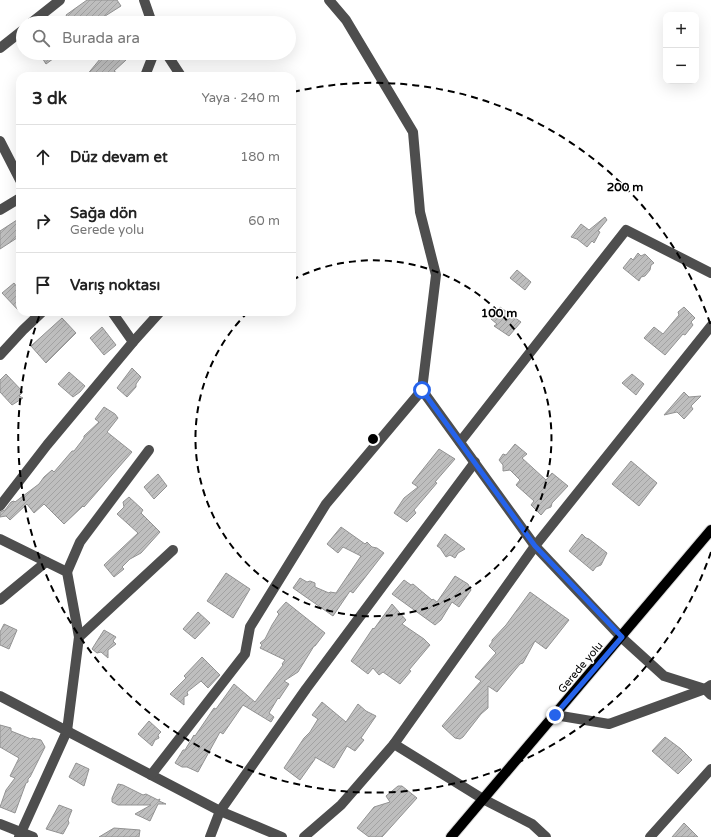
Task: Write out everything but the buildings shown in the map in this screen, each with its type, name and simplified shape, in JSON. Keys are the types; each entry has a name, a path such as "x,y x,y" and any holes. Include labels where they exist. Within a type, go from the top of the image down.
{"main road":[{"name":"Gerede yolu","path":"451,837 622,637 711,530"}],"street":[{"path":"40,16 60,0"},
{"path":"144,0 150,16"},
{"path":"151,775 245,654 250,627 326,504 422,390 436,276 420,212 413,132 346,20 329,0"},
{"path":"1,45 16,35"},
{"path":"147,72 151,60"},
{"path":"171,60 178,72"},
{"path":"0,141 16,172"},
{"path":"0,210 16,200"},
{"path":"460,442 626,230 711,273"},
{"path":"0,355 38,316"},
{"path":"115,316 133,342"},
{"path":"0,506 48,444 156,316"},
{"path":"304,837 341,805 394,744 535,546 711,326"},
{"path":"422,390 535,546 622,637 664,676 709,690"},
{"path":"20,834 67,731 79,637 67,572 80,542 149,450"},
{"path":"210,837 220,811 306,689 475,462"},
{"path":"0,539 67,572"},
{"path":"79,637 173,550"},
{"path":"0,600 46,562"},
{"path":"555,715 609,724 709,690"},
{"path":"1,699 67,731 220,811 282,837"},
{"path":"394,744 483,799 532,824 546,837"},
{"path":"650,837 711,769"},
{"path":"0,824 20,834 33,837"}],"route":[{"path":"422,390 535,546 622,637 555,715"}]}
